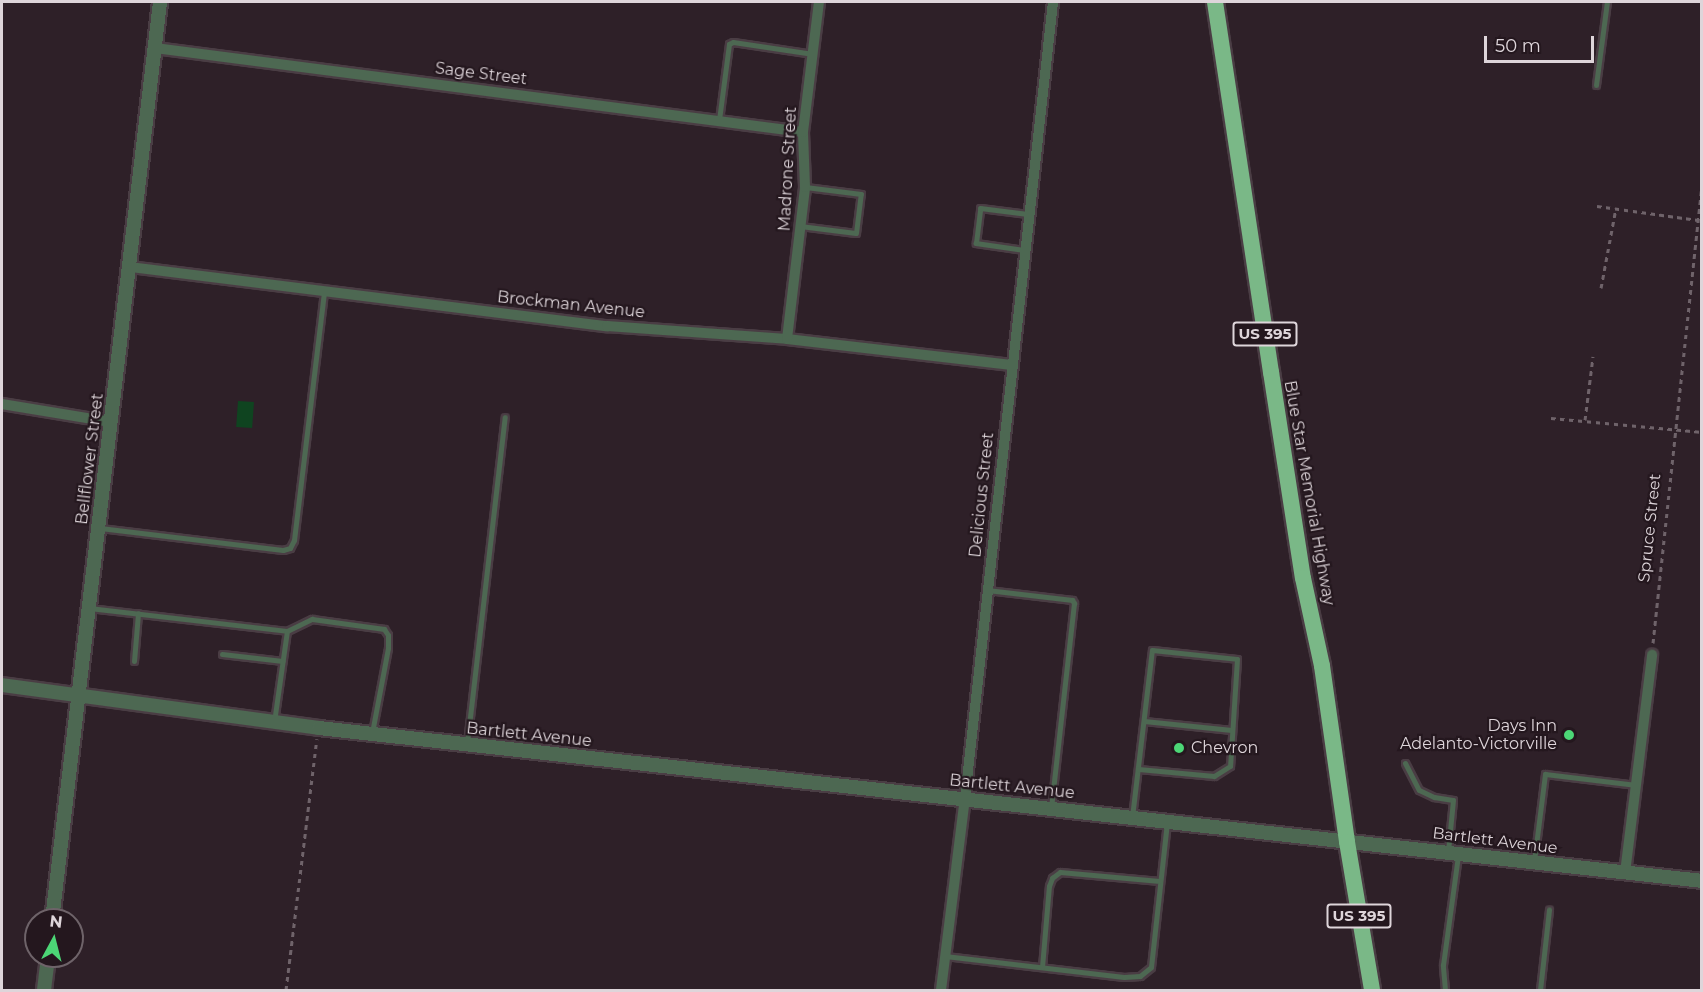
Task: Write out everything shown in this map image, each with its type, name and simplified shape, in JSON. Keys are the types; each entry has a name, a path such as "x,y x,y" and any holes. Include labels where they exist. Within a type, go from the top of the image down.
{"highway":[{"name":"Blue Star Memorial Highway","path":"1215,2 1303,578 1322,666 1371,990"}],"street":[{"name":"Bellflower Street","path":"53,908 160,2"},
{"name":"Madrone Street","path":"787,339 805,187 804,132 819,2"},
{"name":"Delicious Street","path":"941,990 965,798 1011,365 1053,2"},
{"name":"Sage Street","path":"155,48 804,132"},
{"name":"Brockman Avenue","path":"129,267 607,326 787,339 1011,365"},
{"path":"2,404 111,422"},
{"path":"1625,873 1652,655"},
{"name":"Bartlett Avenue","path":"2,685 319,728 1051,807 1701,881"},
{"path":"44,990 47,968"}],"lane":[{"path":"1596,85 1607,2"},
{"path":"719,120 729,44 733,42 813,54"},
{"path":"800,226 856,233 861,194 805,187"},
{"path":"1024,250 976,243 980,208 1028,214"},
{"path":"99,527 283,550 290,548 294,540 324,291"},
{"path":"467,745 505,417"},
{"path":"987,590 1072,600 1074,603 1051,807"},
{"path":"90,608 287,631 312,619 384,629 388,634 388,648 372,734"},
{"path":"134,661 138,614"},
{"path":"274,722 287,631"},
{"path":"1132,817 1152,650 1237,660 1230,766 1214,776 1138,769"},
{"path":"222,654 283,662"},
{"path":"1144,721 1232,730"},
{"path":"1405,763 1419,790 1434,797 1453,800 1453,854 1443,965 1445,990"},
{"path":"1534,863 1545,774 1636,785"},
{"path":"945,956 1124,977 1140,976 1151,967 1167,820"},
{"path":"1042,967 1049,886 1052,878 1060,872 1160,881"},
{"path":"1540,990 1549,910"}],"path":[{"name":"Spruce Street","path":"1652,655 1701,185"},
{"path":"1597,206 1698,220"},
{"path":"1601,288 1616,208"},
{"path":"1585,420 1593,357"},
{"path":"1551,418 1701,432"},
{"path":"286,990 319,728"}],"shaded area":[{"path":"238,401 254,402 252,428 236,427"}],"place":[{"name":"Days Inn Adelanto-Victorville","path":"1569,735"},
{"name":"Chevron","path":"1179,748"}]}
